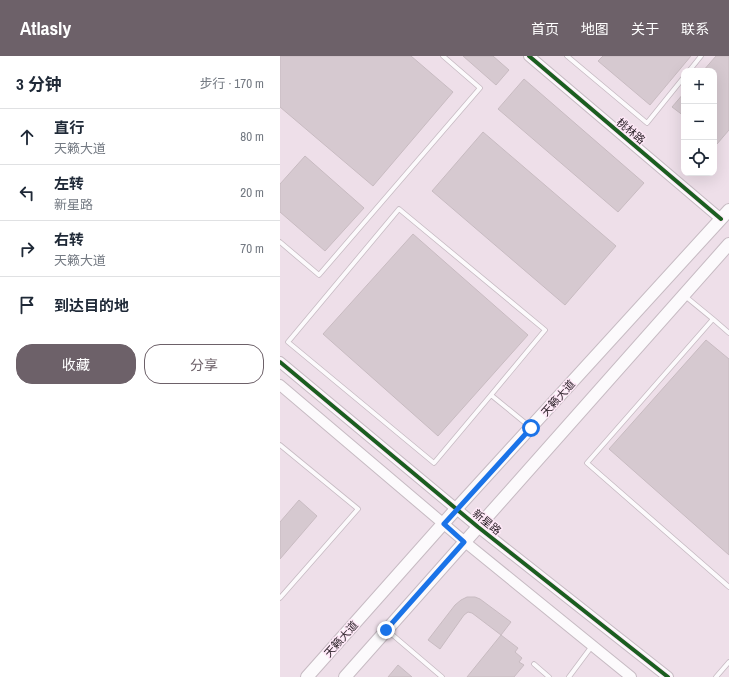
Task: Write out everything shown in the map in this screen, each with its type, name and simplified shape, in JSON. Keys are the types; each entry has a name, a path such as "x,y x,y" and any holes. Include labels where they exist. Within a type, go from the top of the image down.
{"main road":[{"name":"天籁大道","path":"307,677 457,508 729,210"},
{"path":"345,677 729,244"}],"street":[{"name":"桃林路","path":"529,56 721,219"},
{"name":"新星路","path":"280,362 478,527 668,677"},
{"path":"280,385 464,542 631,677"}],"lane":[{"path":"280,242 319,275 480,88 443,56"},
{"path":"567,56 647,123 681,81"},
{"path":"691,68 701,56"},
{"path":"399,209 545,330 491,395 434,463 288,342 399,209"},
{"path":"684,295 729,333"},
{"path":"713,319 587,463 729,587"},
{"path":"491,395 531,428"},
{"path":"280,445 358,509 280,598"},
{"path":"386,630 442,677"},
{"path":"569,677 592,645"},
{"path":"716,677 729,662"},
{"path":"534,664 549,677"}],"building":[{"path":"280,56 411,56 453,92 373,186 280,107"},
{"path":"463,56 493,56 509,70 496,85"},
{"path":"603,56 691,56 650,105 598,61"},
{"path":"716,56 729,56 729,130 717,144 717,68 706,68"},
{"path":"524,79 644,183 618,212 498,109"},
{"path":"681,96 681,114 672,107"},
{"path":"483,132 616,246 565,305 432,191"},
{"path":"305,156 364,208 325,251 280,212 280,184"},
{"path":"413,234 528,335 438,436 323,334"},
{"path":"706,340 729,359 729,555 609,449"},
{"path":"299,500 317,516 280,559 280,522"},
{"path":"467,597 475,597 480,599 511,622 501,635 472,613 468,612 464,615 440,649 428,640 455,605"},
{"path":"501,635 518,648 515,652 522,658 519,662 524,665 514,677 467,677"},
{"path":"398,665 412,677 388,677"}],"cycle path":[{"path":"529,56 721,219"},
{"path":"280,362 478,527 668,677"}],"route":[{"path":"386,630 464,542 444,524 531,428"}]}
